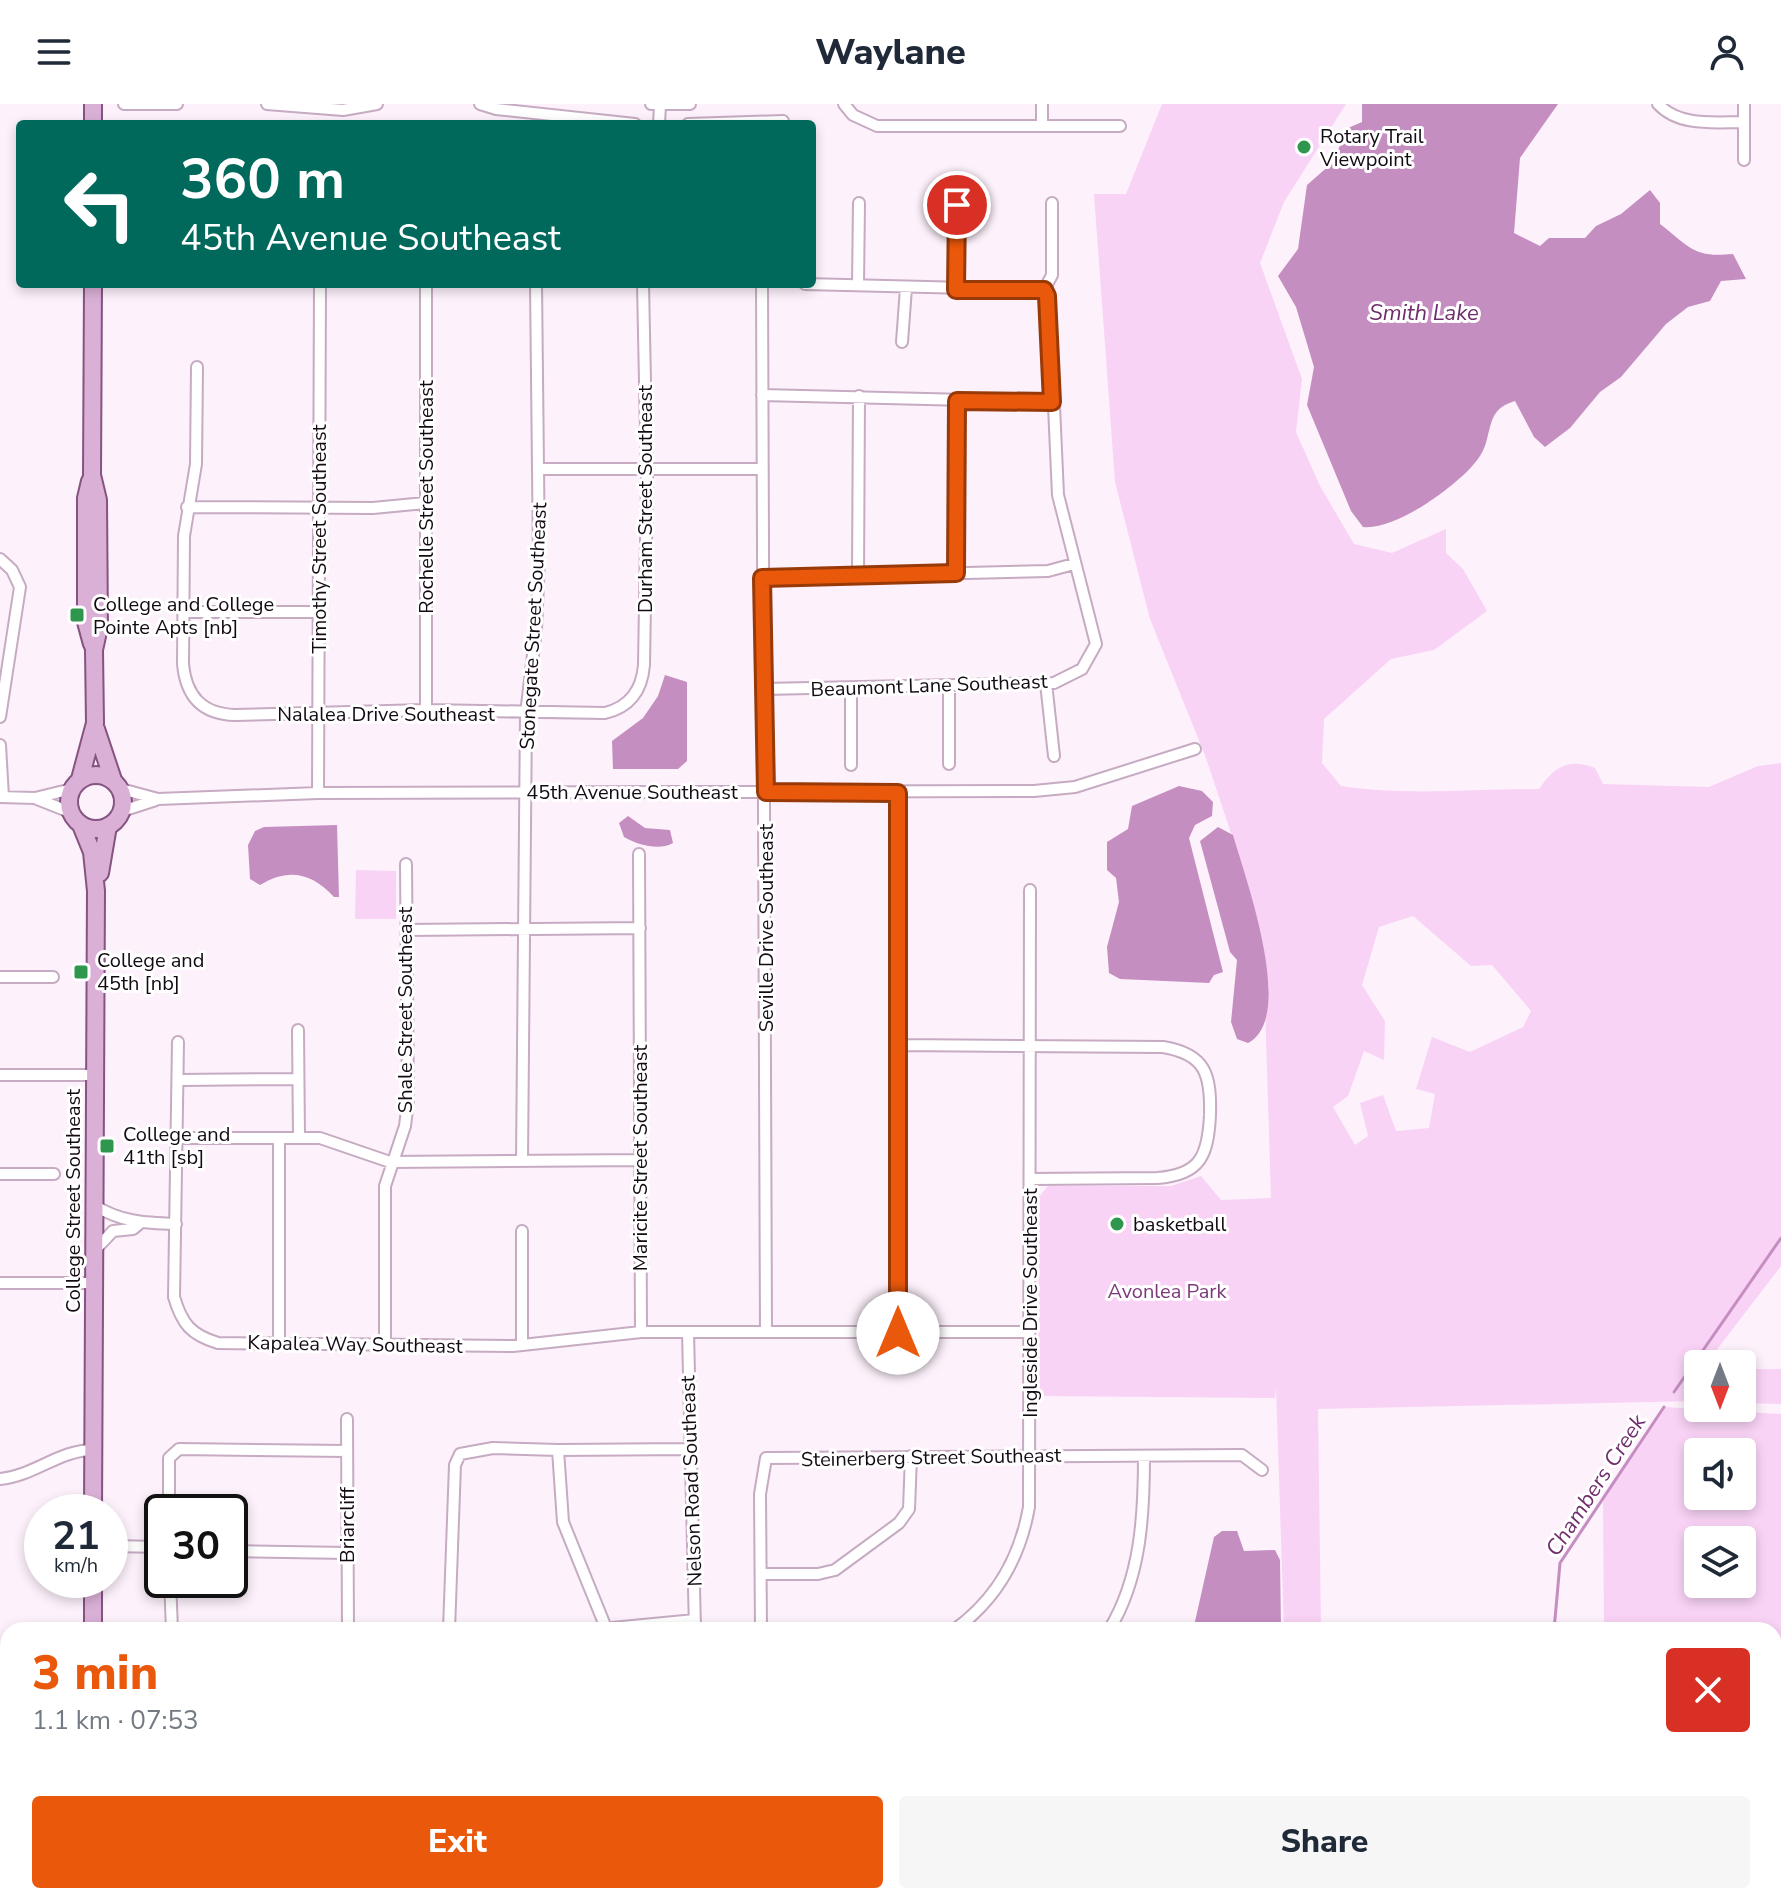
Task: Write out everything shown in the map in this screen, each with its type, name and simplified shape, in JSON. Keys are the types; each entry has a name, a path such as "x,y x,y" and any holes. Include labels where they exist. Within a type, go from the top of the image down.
{"main road":[{"path":"93,288 92,475 98,516 99,627 94,650 95,723 76,784 76,818 94,829 108,826 122,811 117,785 95,723"},
{"path":"76,784 95,774 117,785"},
{"name":"College Street Southeast","path":"76,818 92,852 96,891 93,1494"},
{"name":"College Street Southeast","path":"96,891 108,826"},
{"path":"93,1598 93,1622"}],"street":[{"path":"124,104 177,104"},
{"path":"267,104 343,110 377,104"},
{"path":"480,104 496,109 598,120"},
{"path":"651,104 690,104"},
{"path":"844,104 853,115 877,126 1120,126"},
{"path":"1042,104 1042,125"},
{"path":"1658,104 1669,116 1702,122 1744,122"},
{"path":"1744,104 1744,160"},
{"path":"858,285 859,203"},
{"path":"762,578 1048,571 1074,564 1058,495 1050,317 1044,290 1052,275 1052,203"},
{"path":"956,290 957,205"},
{"path":"816,284 1044,290"},
{"name":"Timothy Street Southeast","path":"318,793 320,288"},
{"name":"Rochelle Street Southeast","path":"426,288 426,710"},
{"name":"Stonegate Street Southeast","path":"522,1161 526,714 536,629 539,469 536,288"},
{"name":"Durham Street Southeast","path":"622,707 640,688 644,665 647,469 643,288"},
{"name":"Seville Drive Southeast","path":"762,288 766,1332"},
{"path":"902,342 906,288"},
{"path":"197,367 196,464 187,507 184,612 317,612"},
{"path":"762,395 1052,402"},
{"path":"858,577 859,396"},
{"path":"956,573 957,401"},
{"path":"539,469 761,469"},
{"path":"187,507 319,508 425,503"},
{"path":"0,559 16,579 20,604 0,717"},
{"name":"Beaumont Lane Southeast","path":"763,689 1046,683 1063,680 1088,662 1095,637 1074,564"},
{"name":"Nalalea Drive Southeast","path":"184,612 184,677 188,690 200,704 224,715 426,710 605,713 622,707"},
{"path":"1046,683 1054,756"},
{"path":"949,685 949,764"},
{"path":"851,688 851,765"},
{"path":"0,745 1,797 35,798 76,784"},
{"name":"45th Avenue Southeast","path":"122,811 158,799 318,793 898,793 1075,787 1195,749"},
{"name":"45th Avenue Southeast","path":"117,785 158,799"},
{"path":"898,793 898,1333"},
{"path":"35,798 76,818"},
{"name":"Maricite Street Southeast","path":"639,854 641,1332"},
{"name":"Shale Street Southeast","path":"385,1346 385,1186 390,1162 405,1126 408,1101 406,864"},
{"name":"Ingleside Drive Southeast","path":"963,1622 990,1597 1016,1554 1029,1507 1030,890"},
{"path":"406,930 640,928"},
{"path":"0,977 53,977"},
{"path":"298,1030 299,1138"},
{"path":"94,1205 113,1217 139,1224 176,1224 178,1042"},
{"path":"899,1045 1178,1049 1202,1066 1210,1093 1206,1152 1182,1174 1157,1178 1030,1179"},
{"path":"0,1075 94,1075"},
{"path":"178,1080 298,1079"},
{"path":"178,1138 320,1138 390,1162 640,1160"},
{"path":"279,1138 279,1343"},
{"path":"0,1174 54,1174"},
{"path":"94,1251 113,1231 133,1229 139,1224"},
{"name":"Kapalea Way Southeast","path":"176,1224 174,1297 181,1321 199,1337 218,1343 517,1345"},
{"path":"522,1231 517,1345 641,1332 1029,1332"},
{"path":"0,1283 93,1283"},
{"name":"Nelson Road Southeast","path":"688,1332 695,1622"},
{"name":"Briarcliff","path":"347,1419 348,1622"},
{"path":"449,1622 455,1465 460,1454 493,1448 690,1449"},
{"path":"169,1494 169,1458 179,1449 347,1451"},
{"path":"0,1479 12,1478 71,1452 93,1450"},
{"path":"558,1450 563,1522 604,1622"},
{"name":"Steinerberg Street Southeast","path":"761,1622 760,1494 766,1458 1242,1455 1262,1470"},
{"path":"761,1574 818,1574 835,1570 899,1523 909,1509 911,1456"},
{"path":"1117,1622 1139,1545 1144,1456"},
{"path":"248,1551 347,1553"},
{"path":"171,1598 172,1622"}],"green space":[{"name":"Avonlea Park","path":"1162,104 1346,104 1284,202 1260,263 1302,379 1296,432 1320,486 1354,544 1392,553 1446,529 1446,553 1463,569 1487,611 1434,650 1391,659 1324,719 1322,763 1341,786 1415,791 1539,789 1557,770 1570,764 1595,768 1603,784 1709,787 1758,766 1781,763 1781,1266 1717,1350 1684,1350 1684,1401 1318,1409 1321,1622 1284,1622 1276,1387 1275,1398 1038,1396 1039,1197 1048,1186 1171,1186 1201,1176 1221,1200 1271,1198 1264,973 1245,875 1206,758 1150,619 1115,482 1094,194 1126,194","holes":["1413,916 1471,966 1492,965 1531,1011 1523,1027 1470,1052 1432,1037 1416,1089 1435,1094 1429,1128 1396,1131 1383,1095 1360,1103 1368,1136 1355,1145 1333,1107 1348,1096 1364,1051 1384,1060 1385,1021 1362,985 1379,927"]},
{"path":"356,870 396,871 396,919 355,919"},
{"path":"1756,1369 1781,1369 1781,1404 1756,1403"},
{"path":"1664,1407 1684,1408 1684,1422 1756,1422 1756,1413 1781,1414 1781,1622 1604,1622 1603,1498"}],"water":[{"name":"Smith Lake","path":"1362,104 1558,104 1520,158 1514,233 1540,246 1549,238 1585,238 1596,226 1621,214 1650,190 1660,203 1660,224 1700,252 1733,254 1746,279 1721,281 1710,301 1688,307 1666,324 1621,377 1600,392 1570,428 1545,447 1534,437 1515,401 1505,405 1493,418 1478,459 1457,481 1392,522 1363,527 1351,511 1307,405 1314,367 1296,307 1278,276 1298,249 1307,185 1332,163 1348,128 1362,122"},
{"path":"665,675 687,682 687,761 678,769 613,769 612,741 643,718 658,696"},
{"path":"1179,786 1202,791 1213,802 1212,816 1195,825 1189,838 1223,972 1214,975 1209,983 1120,979 1109,973 1107,947 1119,902 1116,878 1107,870 1107,842 1128,829 1132,806"},
{"path":"628,816 645,828 670,830 673,843 661,847 648,846 624,837 619,823"},
{"path":"337,825 339,897 334,897 317,882 299,875 280,876 260,885 250,879 248,845 255,831 264,827"},
{"path":"1218,827 1233,835 1256,913 1268,977 1268,1006 1262,1029 1248,1043 1237,1039 1231,1022 1237,960 1230,952 1200,841"},
{"path":"1222,1531 1237,1531 1244,1551 1275,1550 1280,1560 1281,1622 1195,1622 1214,1537"}],"waterway":[{"name":"Chambers Creek","path":"1674,1392 1781,1238"},
{"name":"Chambers Creek","path":"1555,1622 1560,1563 1664,1407"}],"place":[{"name":"Rotary Trail Viewpoint","path":"1304,147"},
{"name":"College and College Pointe Apts [nb]","path":"77,615"},
{"name":"College and 45th [nb]","path":"81,972"},
{"name":"College and 41th [sb]","path":"107,1146"},
{"name":"basketball","path":"1117,1224"}],"route":[{"path":"898,1333 898,793 766,792 762,578 956,573 957,401 1052,402 1047,296 1044,290 956,290 957,205"}]}
